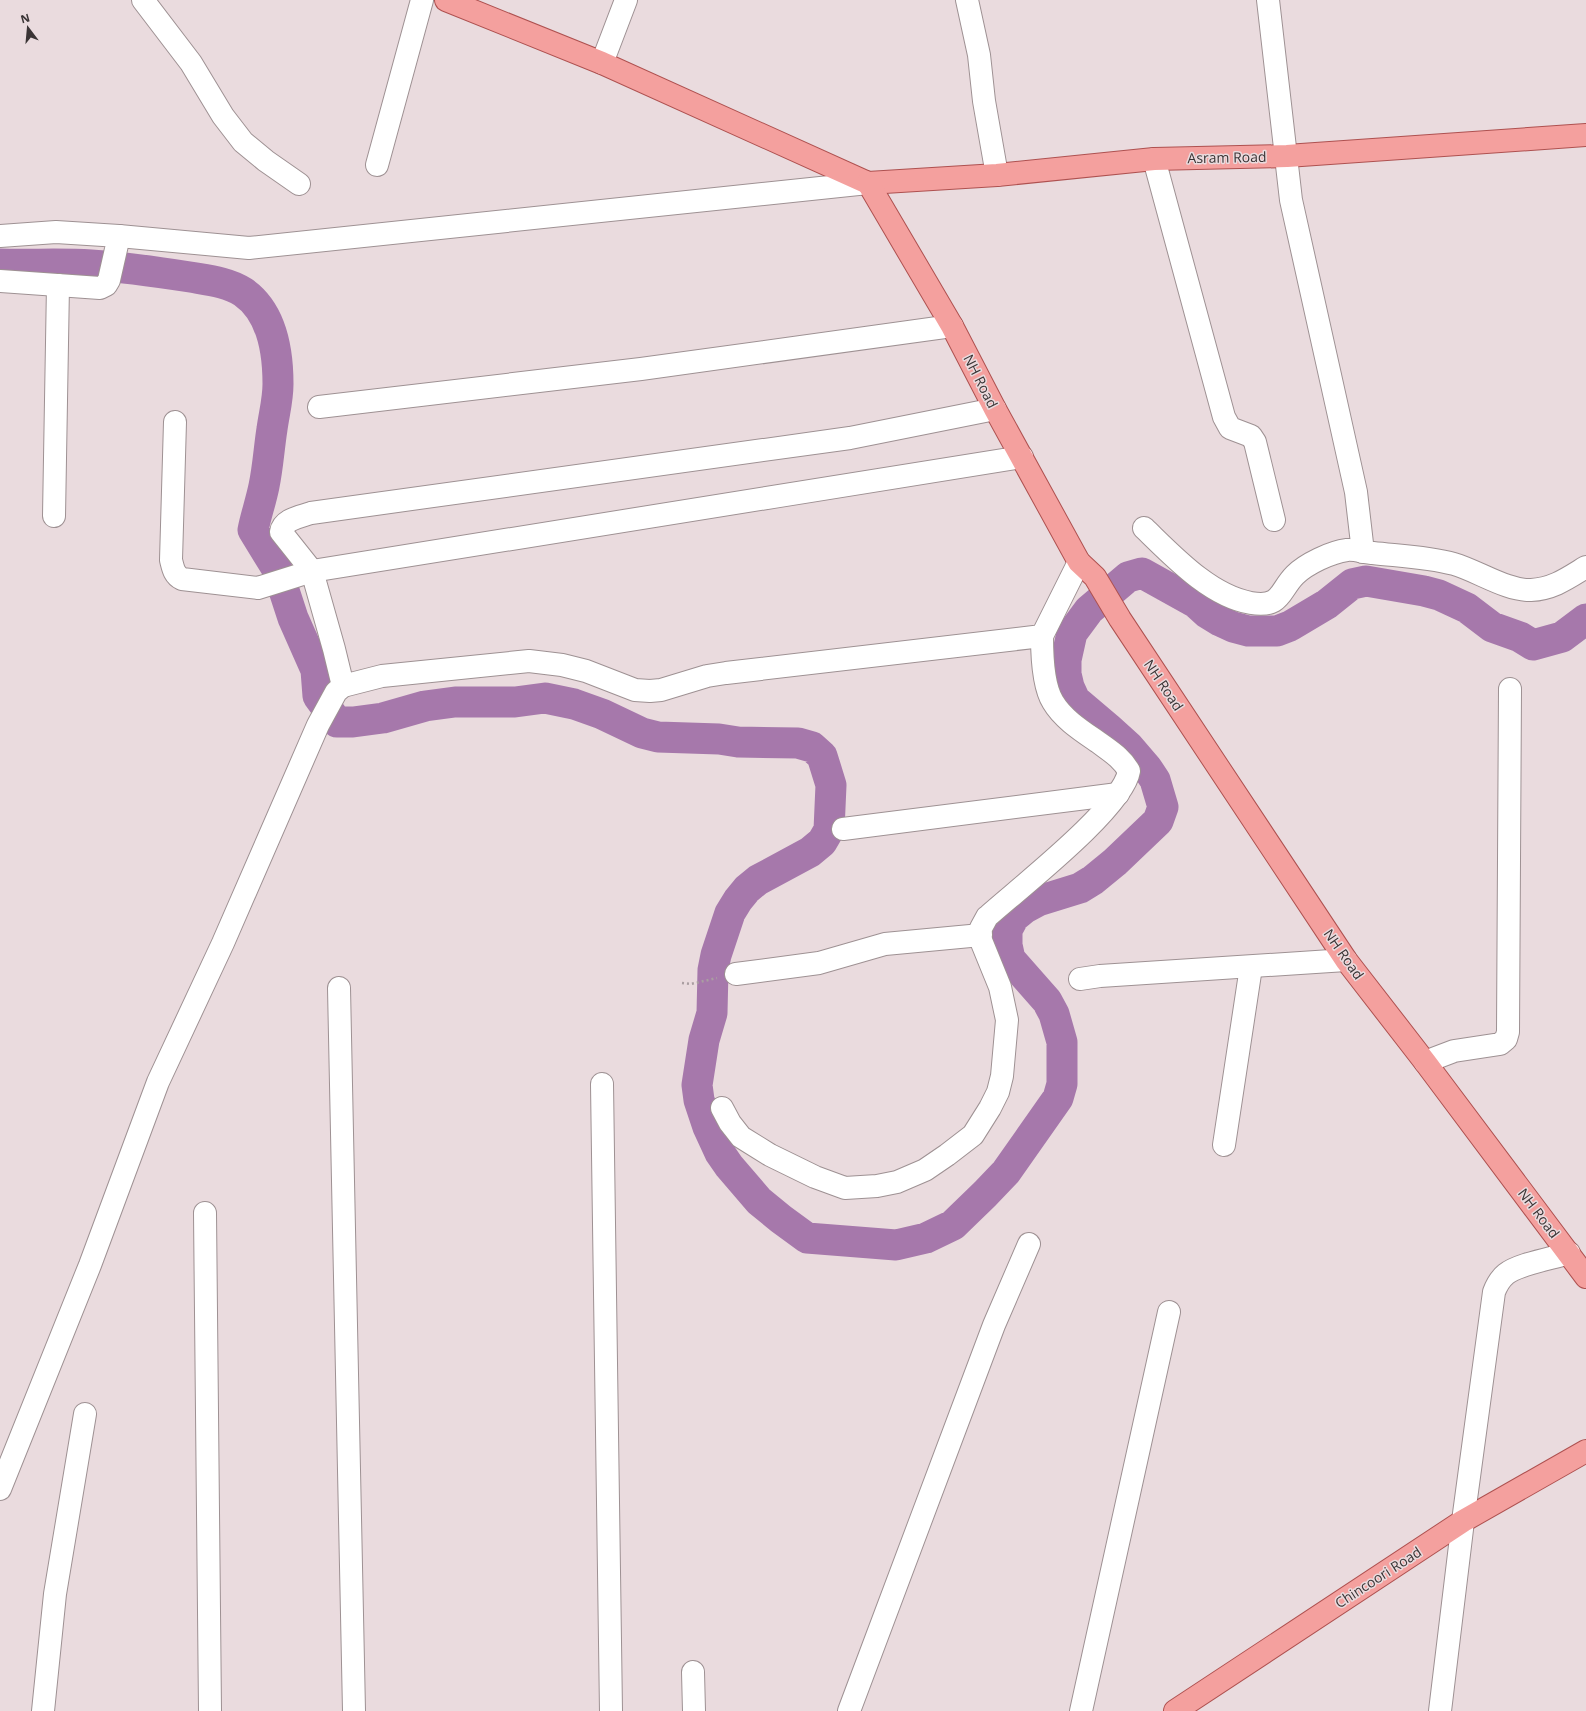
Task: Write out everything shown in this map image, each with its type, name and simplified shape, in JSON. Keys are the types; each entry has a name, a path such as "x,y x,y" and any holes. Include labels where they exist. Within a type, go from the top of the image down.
{"main road":[{"path":"446,0 602,63 868,183"},
{"name":"Asram Road","path":"868,183 998,175 1154,159 1287,156 1586,135"},
{"name":"NH Road","path":"868,183 952,326 1079,562 1095,577 1120,619 1346,960 1425,1062 1586,1277"},
{"name":"Chincoori Road","path":"1175,1711 1463,1521 1586,1451"}],"street":[{"path":"143,0 191,63 223,116 244,142 266,161 299,184"},
{"path":"377,165 422,0"},
{"path":"602,63 626,0"},
{"path":"967,0 979,55 984,101 998,175"},
{"path":"1268,0 1291,200 1356,492 1363,552"},
{"path":"1154,159 1224,417 1230,428 1251,436 1255,442 1274,520"},
{"path":"0,236 56,232 75,233 112,239 249,248 868,183"},
{"path":"0,281 100,288 106,285 109,280 112,239"},
{"path":"54,516 58,285"},
{"path":"319,407 642,369 952,326"},
{"path":"340,689 304,573 281,532 281,528 286,522 311,513 850,438 995,408"},
{"path":"175,422 171,560 177,576 182,579 258,588 304,573 1022,457"},
{"path":"1144,528 1190,571 1231,598 1252,603 1266,603 1281,597 1294,576 1305,567 1324,557 1347,550 1454,564 1520,590 1532,590 1558,585 1586,567"},
{"path":"722,1108 730,1123 741,1137 770,1155 815,1177 845,1188 877,1186 897,1182 925,1170 973,1135 998,1092 1002,1076 1007,1020 1000,987 980,938 981,928 987,917 1086,830 1118,794 1128,779 1129,771 1119,757 1077,728 1053,702 1048,692 1042,636 1079,562"},
{"path":"0,1489 90,1265 158,1082 223,943 318,725 340,689 382,676 529,661 562,665 586,671 635,690 650,691 661,690 707,676 726,673 1042,636"},
{"path":"1425,1062 1454,1051 1500,1044 1506,1039 1508,1032 1510,689"},
{"path":"844,829 1118,794"},
{"path":"736,974 819,963 885,944 981,935"},
{"path":"1080,979 1100,976 1346,960"},
{"path":"1224,1145 1251,967"},
{"path":"339,988 354,1711"},
{"path":"602,1084 611,1711"},
{"path":"205,1214 210,1711"},
{"path":"849,1711 994,1325 1029,1244"},
{"path":"1440,1711 1463,1521 1494,1292 1498,1281 1507,1273 1520,1267 1569,1253"},
{"path":"1081,1711 1169,1312"},
{"path":"43,1711 55,1594 85,1414"},
{"path":"693,1672 694,1711"}],"path":[{"path":"682,983 691,984 736,974"}],"waterway":[{"path":"0,264 68,264 103,266 128,268 210,280 231,286 243,292 253,300 261,310 267,321 275,346 278,371 278,390 263,492 253,530 277,569 293,618 316,670 318,696 337,722 353,722 383,718 425,706 455,702 515,702 545,698 574,704 602,714 642,733 658,737 719,739 738,742 798,743 812,747 822,756 831,785 829,830 822,842 810,852 758,880 747,889 730,913 716,955 713,970 712,1013 704,1040 697,1085 699,1100 708,1127 720,1153 729,1166 759,1201 807,1238 896,1245 926,1238 953,1225 1006,1172 1058,1098 1062,1084 1062,1042 1054,1014 1047,1001 1010,959 1007,945 1007,930 1014,917 1025,908 1038,901 1080,888 1093,880 1115,862 1158,821 1163,807 1155,780 1147,768 1129,747 1075,700 1069,687 1066,674 1066,660 1072,633 1089,610 1128,577 1142,573 1196,603 1207,613 1220,621 1233,627 1248,631 1277,631 1290,626 1327,604 1352,584 1366,581 1439,595 1467,608 1492,627 1520,637 1533,645 1562,637 1586,619"}]}
